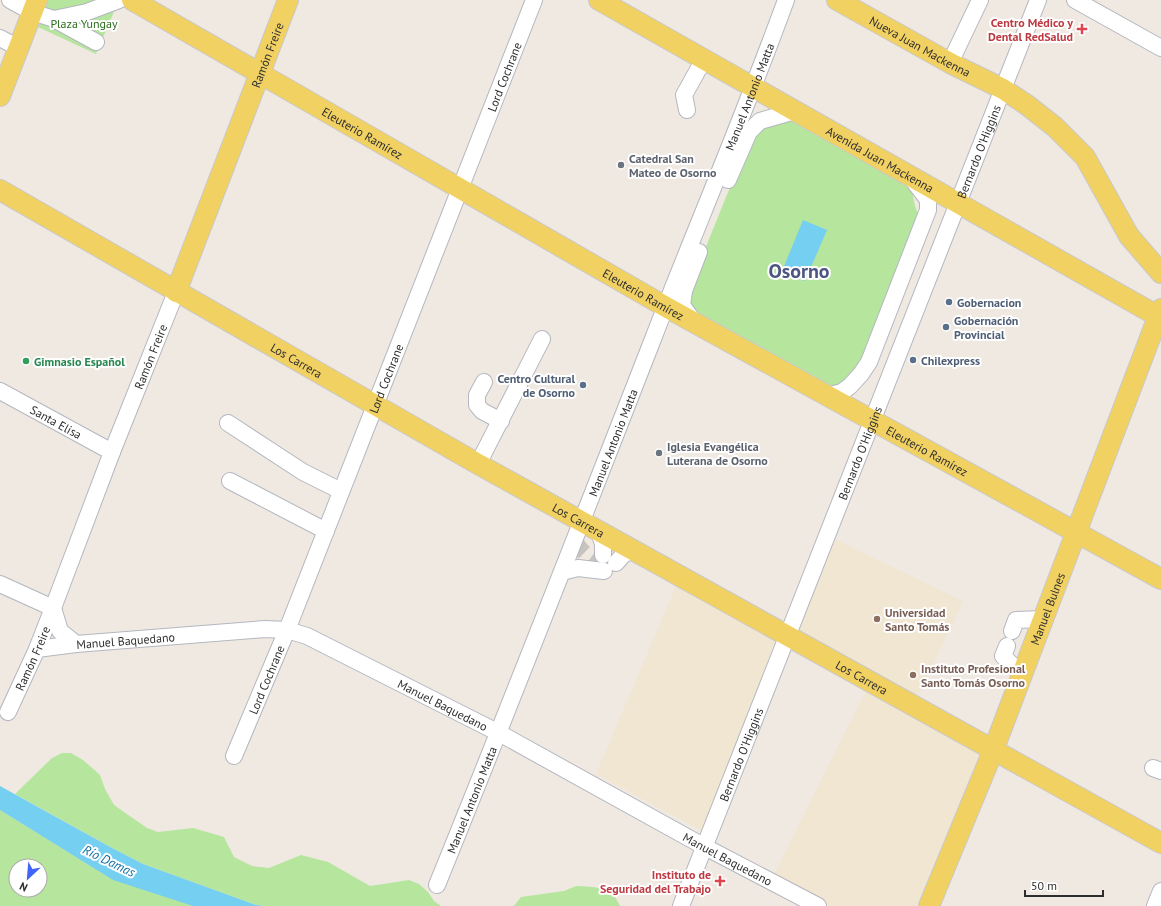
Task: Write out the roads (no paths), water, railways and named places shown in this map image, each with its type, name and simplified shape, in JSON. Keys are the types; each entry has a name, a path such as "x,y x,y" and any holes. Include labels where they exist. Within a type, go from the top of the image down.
{"main road":[{"name":"Eleuterio Ramírez","path":"132,0 666,307 1161,579"},
{"name":"Ramón Freire","path":"176,292 288,0"},
{"name":"Avenida Juan Mackenna","path":"599,0 958,203 1160,314"},
{"name":"Nueva Juan Mackenna","path":"838,0 950,63 1003,89"},
{"path":"0,96 35,6"},
{"path":"1003,89 1050,123 1084,157 1129,236 1161,273"},
{"name":"Los Carrera","path":"0,190 478,464 1161,843"},
{"name":"Manuel Bulnes","path":"928,906 993,751 1160,314"}],"street":[{"path":"10,0 35,6 54,19 96,42"},
{"path":"54,19 87,12 119,0"},
{"name":"Lord Cochrane","path":"234,756 287,630 459,188 534,0"},
{"name":"Manuel Antonio Matta","path":"437,885 499,733 666,307 754,88 786,0"},
{"path":"950,63 980,0"},
{"name":"Bernardo O'Higgins","path":"681,906 1038,0"},
{"path":"1075,0 1161,48"},
{"path":"0,38 19,48"},
{"path":"688,110 684,95 704,59"},
{"name":"Manuel Antonio Matta","path":"694,322 682,305 684,291 721,195 750,132 760,121 795,111"},
{"path":"827,396 842,392 850,386 869,362 925,221 928,210 928,200 910,176"},
{"name":"Ramón Freire","path":"8,712 37,649 112,452 176,292"},
{"path":"478,464 542,339"},
{"path":"484,382 477,395 477,405 482,411 501,421"},
{"name":"Santa Elisa","path":"0,392 112,452"},
{"path":"228,423 303,472 341,491"},
{"path":"230,481 326,531"},
{"path":"599,532 604,544 608,563"},
{"path":"562,572 608,563 633,551"},
{"path":"0,584 53,608 60,630 76,644"},
{"path":"1012,631 1016,620 1043,619"},
{"name":"Manuel Baquedano","path":"37,649 76,644 265,629 287,630 307,636 499,733 705,847 818,906"},
{"path":"1007,646 1003,656 1022,675"},
{"path":"1154,906 1161,891"}],"water":[{"path":"803,220 827,230 805,281 782,271"},
{"name":"Río Damas","path":"0,786 143,864 256,905 265,906 193,906 113,880 0,810"}],"tunnel":[{"path":"575,540 577,545 590,557 600,564 611,568"}],"place":[{"name":"Centro Médico y Dental RedSalud","path":"1082,29"},
{"name":"Catedral San Mateo de Osorno","path":"621,165"},
{"name":"Gobernacion","path":"949,302"},
{"name":"Gobernación Provincial","path":"946,327"},
{"name":"Chilexpress","path":"913,360"},
{"name":"Gimnasio Español","path":"26,361"},
{"name":"Centro Cultural de Osorno","path":"583,385"},
{"name":"Iglesia Evangélica Luterana de Osorno","path":"659,453"},
{"name":"Universidad Santo Tomás","path":"877,619"},
{"name":"Instituto Profesional Santo Tomás Osorno","path":"913,675"},
{"name":"Instituto de Seguridad del Trabajo","path":"720,881"}],"district":[{"name":"Osorno","path":"799,271"}],"park label":[{"name":"Plaza Yungay","path":"84,23"}]}
